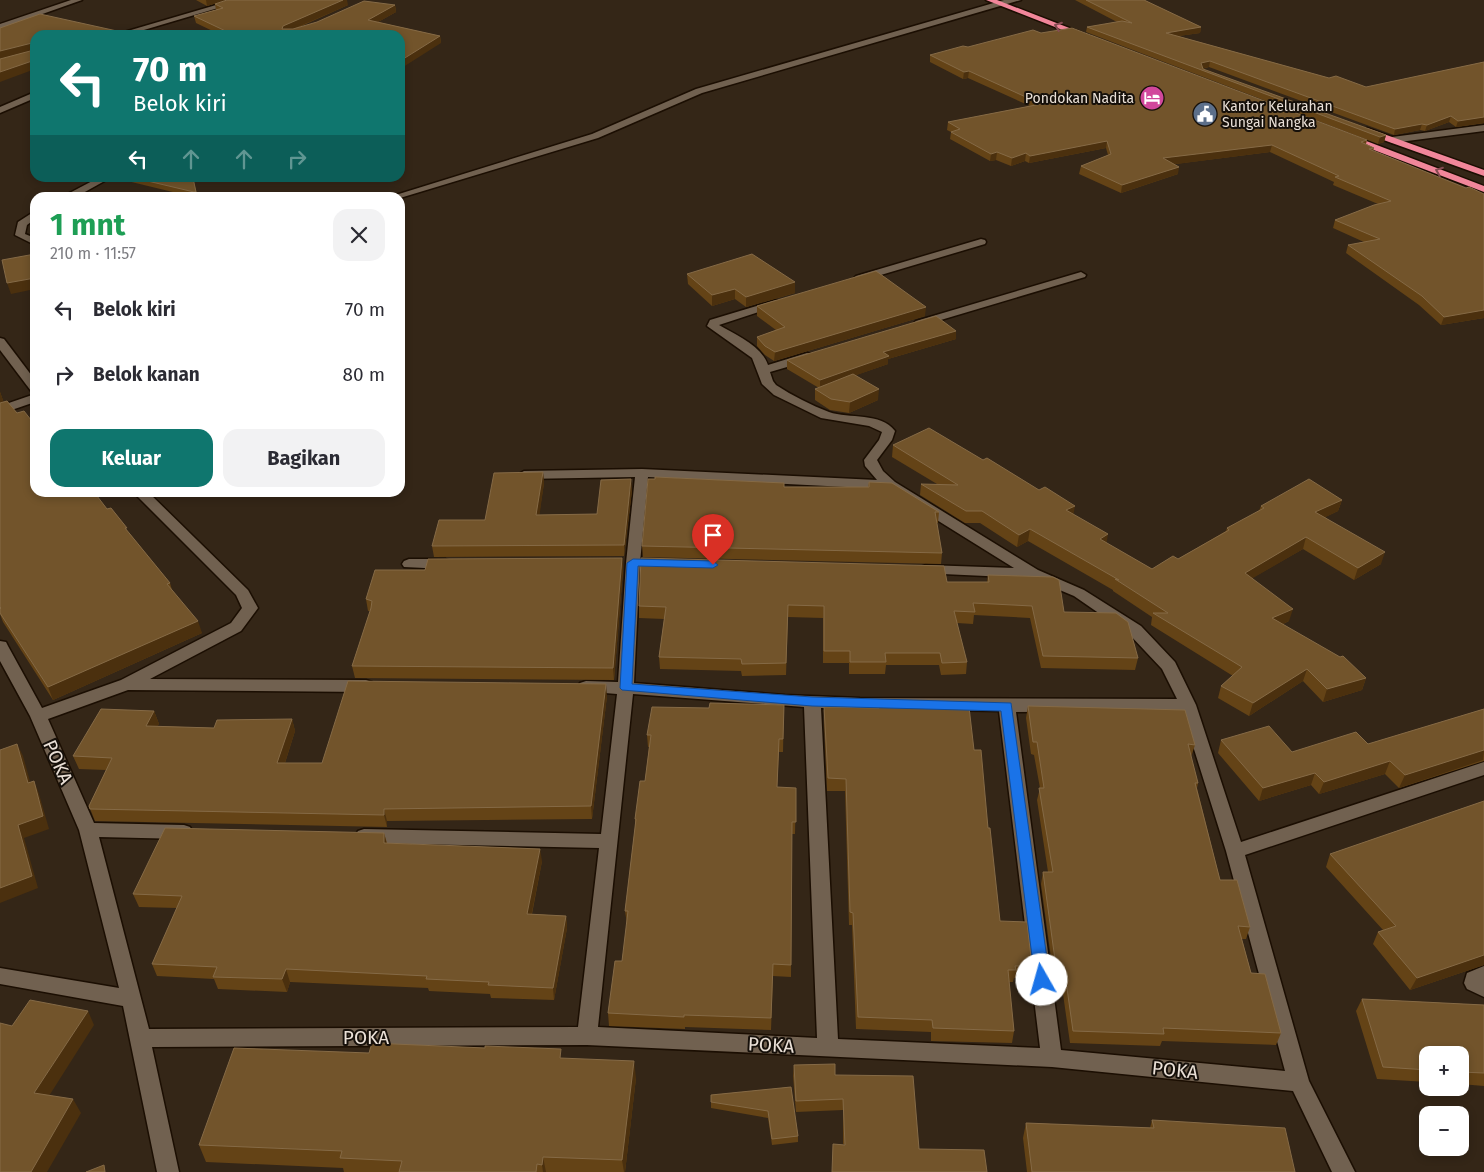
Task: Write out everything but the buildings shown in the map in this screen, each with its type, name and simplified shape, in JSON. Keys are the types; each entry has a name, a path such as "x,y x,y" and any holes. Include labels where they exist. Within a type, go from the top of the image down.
{"highway":[{"path":"990,0 1093,39"},
{"path":"1017,0 1091,28"},
{"path":"1355,126 1484,173"},
{"path":"1336,132 1484,189"}],"street":[{"path":"0,26 78,0"},
{"path":"136,30 241,0"},
{"path":"405,194 595,136 699,91 1000,3 1017,0"},
{"path":"0,110 30,97"},
{"path":"1392,140 1484,128"},
{"path":"77,192 97,182"},
{"path":"30,218 22,224 20,236 30,240"},
{"path":"848,282 981,242"},
{"path":"913,326 1082,276"},
{"path":"790,299 713,323 713,326 750,349 760,359 768,384 806,406 828,415 873,423 887,428 889,431 887,440 874,452 871,462 873,470 890,485 1033,573 1079,593 1135,630 1169,666 1188,705 1236,851 1299,1082 1344,1172"},
{"path":"0,342 30,381"},
{"path":"763,370 819,354"},
{"path":"0,410 30,400"},
{"path":"509,475 642,472 890,485"},
{"path":"588,1036 626,688 633,563 642,472"},
{"path":"38,716 127,684 236,627 250,608 243,592 145,497"},
{"path":"410,564 458,564"},
{"path":"913,570 1033,573"},
{"name":"POKA","path":"0,646 38,716 88,830 132,998 168,1172"},
{"path":"127,684 386,686"},
{"path":"566,687 626,688 812,702 1006,706 1188,705"},
{"path":"812,702 828,1048"},
{"path":"1006,706 1052,1058"},
{"path":"1236,851 1484,768"},
{"path":"88,830 206,832"},
{"path":"344,835 609,841"},
{"path":"1484,974 1474,979 1474,983 1484,988"},
{"path":"0,976 132,998"},
{"name":"POKA","path":"141,1038 588,1036 1052,1058 1299,1082"}],"place":[{"name":"Pondokan Nadita","path":"1152,98"},
{"name":"Kantor Kelurahan Sungai Nangka","path":"1205,114"}],"route":[{"path":"713,565 633,563 626,688 812,702 1006,706 1042,980"}]}
